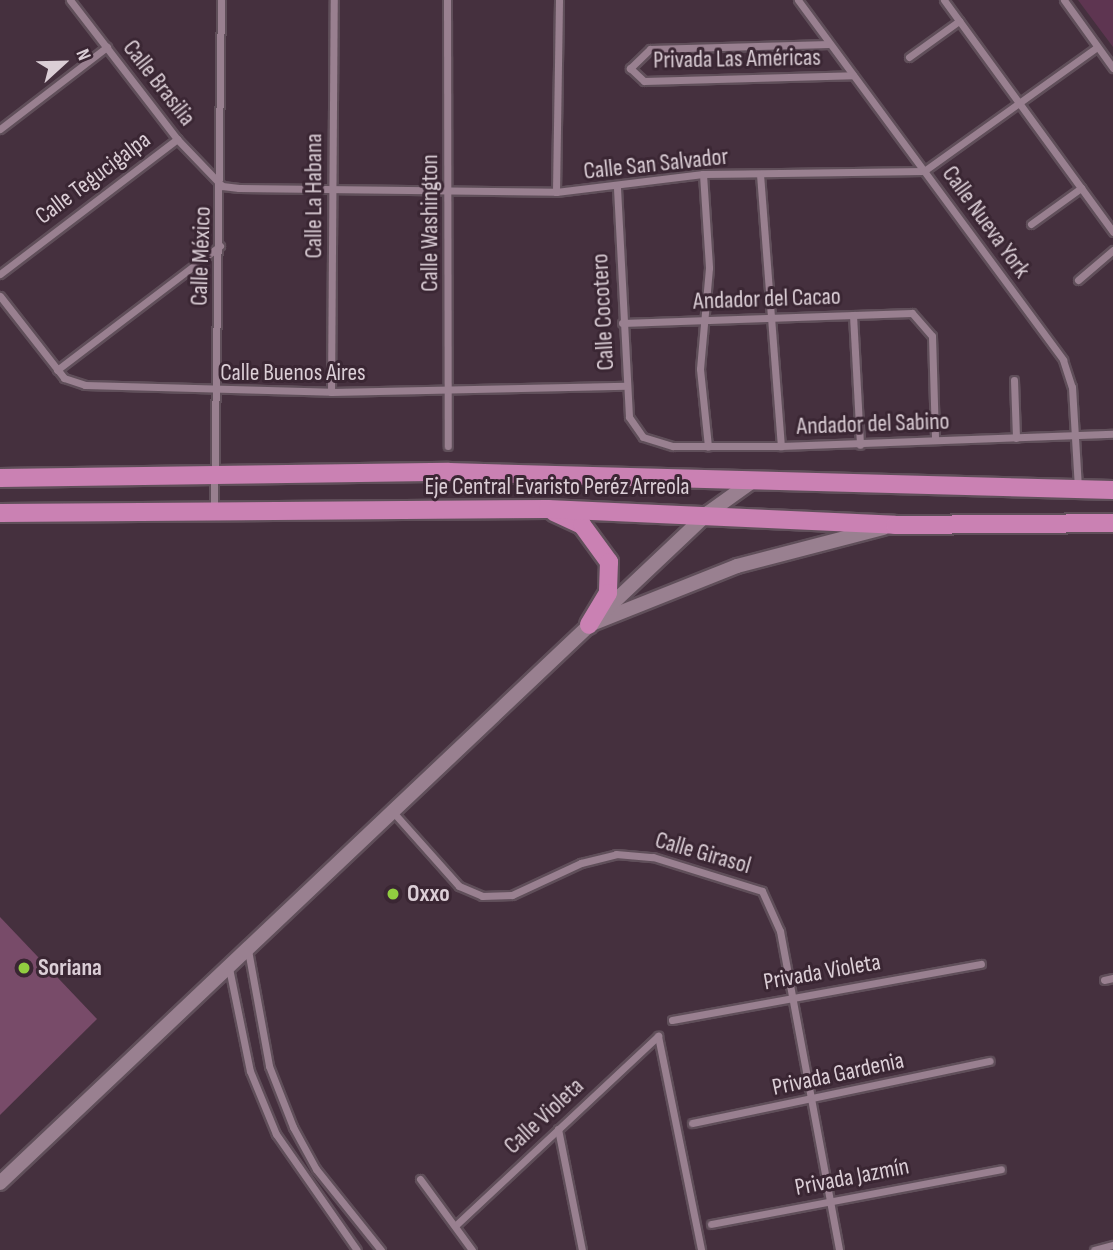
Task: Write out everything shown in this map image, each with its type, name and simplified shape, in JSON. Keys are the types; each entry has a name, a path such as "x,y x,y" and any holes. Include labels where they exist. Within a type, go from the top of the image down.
{"main road":[{"name":"Eje Central Evaristo Peréz Arreola","path":"0,478 449,472 750,483 1113,490"},
{"path":"0,1183 708,513 750,483"},
{"name":"Eje Central Evaristo Peréz Arreola","path":"0,513 548,509 708,513 895,525 1113,523"},
{"path":"548,509 582,525 609,562 608,593 589,625"},
{"path":"589,625 737,566 895,525"}],"street":[{"name":"Calle Brasilia","path":"70,0 177,139 222,186"},
{"name":"Calle México","path":"214,513 222,186 221,0"},
{"name":"Calle La Habana","path":"331,393 334,0"},
{"name":"Calle Washington","path":"447,0 448,446"},
{"path":"556,192 559,0"},
{"name":"Calle Nueva York","path":"798,0 1063,360 1075,436 1078,491"},
{"path":"944,0 1113,232"},
{"path":"1064,0 1113,68"},
{"path":"909,57 959,21"},
{"name":"Privada Las Américas","path":"829,44 650,49 630,68 644,81 853,75"},
{"path":"0,129 107,47"},
{"path":"924,171 1097,47"},
{"name":"Calle Tegucigalpa","path":"0,274 177,139"},
{"name":"Calle San Salvador","path":"222,186 449,193 556,192 617,188 703,174 924,171"},
{"path":"703,174 705,319 700,369 708,447"},
{"path":"760,174 781,446"},
{"name":"Calle Cocotero","path":"617,188 626,386 637,432"},
{"path":"1031,224 1081,188"},
{"path":"57,370 220,246"},
{"path":"1078,280 1113,250"},
{"name":"Calle Buenos Aires","path":"0,296 57,370 85,386 215,392 331,393 626,386"},
{"name":"Andador del Cacao","path":"622,323 912,313 932,336 935,440"},
{"path":"853,316 860,445"},
{"path":"1014,380 1016,438"},
{"name":"Andador del Sabino","path":"637,432 655,443 708,447 860,445 1113,434"},
{"name":"Calle Girasol","path":"393,812 459,886 482,896 512,895 581,863 616,854 653,857 750,884 773,909 808,1101 839,1250"},
{"path":"248,948 270,1066 293,1127 321,1177 381,1250"},
{"name":"Privada Violeta","path":"671,1020 981,964"},
{"path":"229,967 250,1071 276,1133 357,1250"},
{"path":"1104,980 1113,978"},
{"name":"Calle Violeta","path":"456,1225 658,1036 701,1250"},
{"name":"Privada Gardenia","path":"692,1123 990,1061"},
{"path":"558,1129 582,1250"},
{"name":"Privada Jazmín","path":"711,1224 1001,1169"},
{"path":"420,1179 472,1250"},
{"path":"1094,1250 1113,1245"}],"shaded area":[{"path":"1078,0 1113,0 1113,47"}],"building":[{"name":"Soriana","path":"0,917 97,1019 0,1115"}],"place":[{"name":"Oxxo","path":"393,894"},
{"name":"Soriana","path":"24,968"}]}
